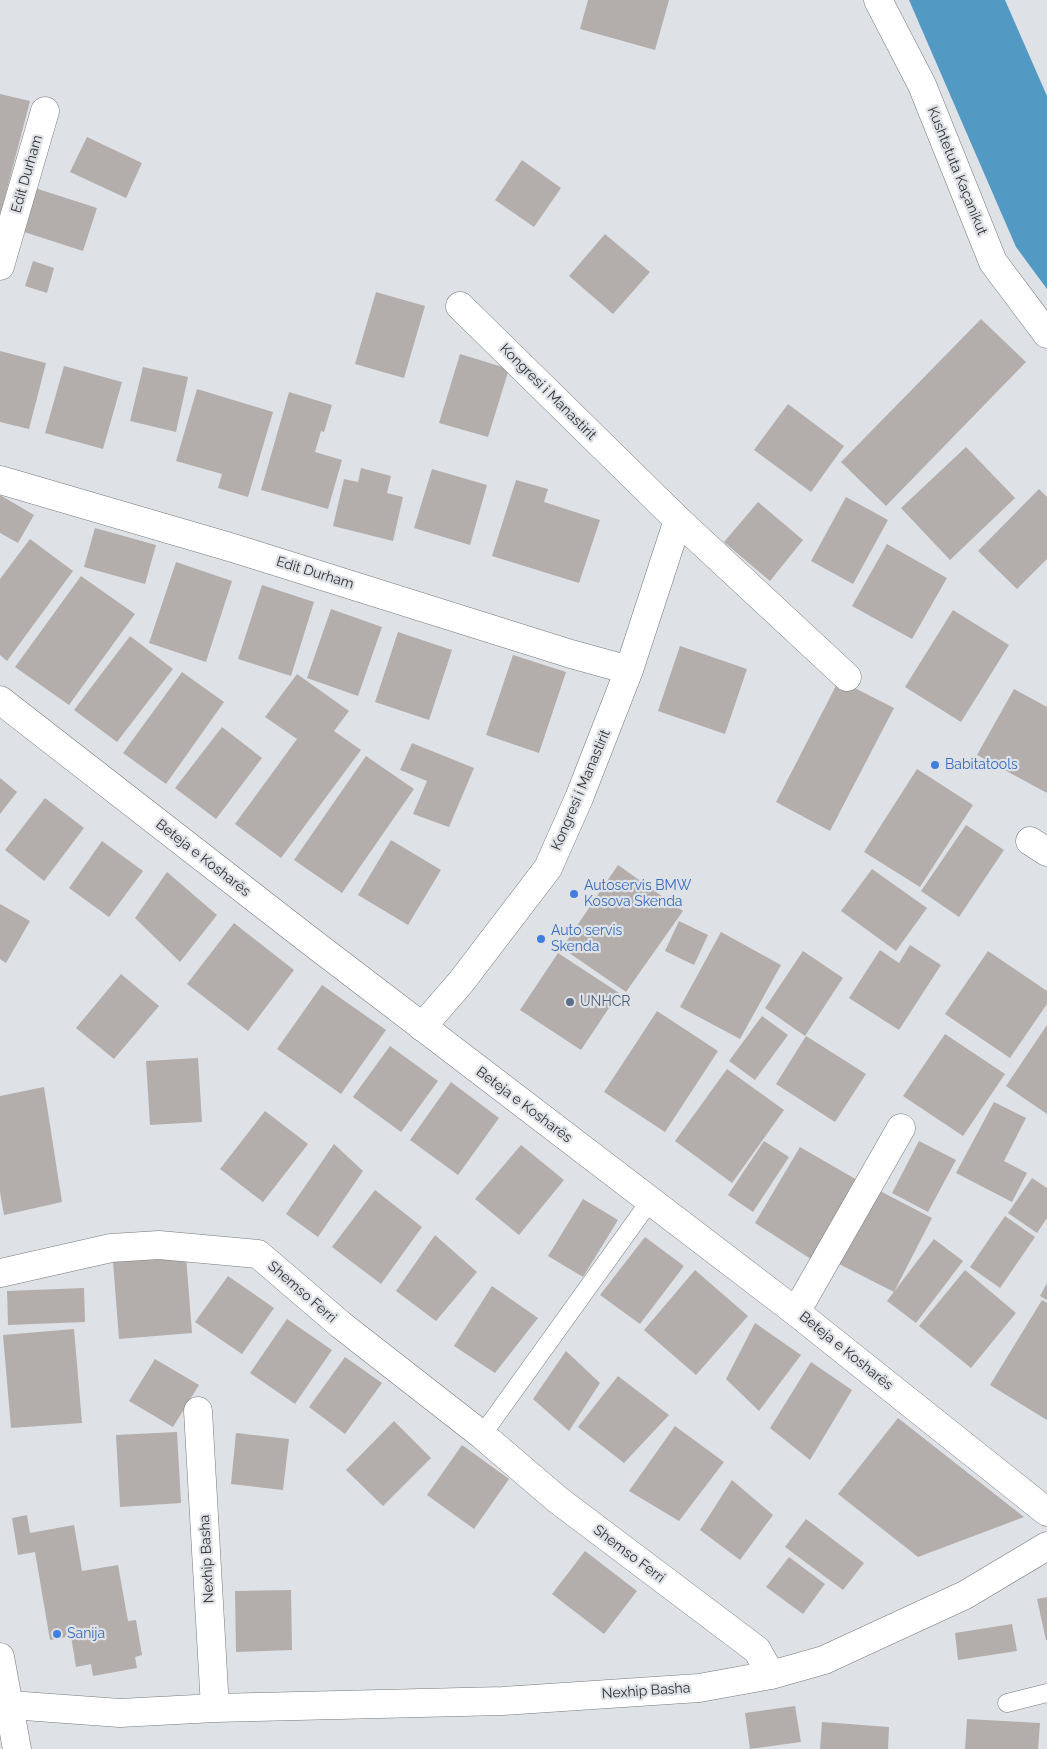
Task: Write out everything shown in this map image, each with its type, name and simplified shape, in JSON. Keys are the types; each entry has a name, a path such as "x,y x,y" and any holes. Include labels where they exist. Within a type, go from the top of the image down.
{"street":[{"name":"Kushtetuta Kaçanikut","path":"878,0 922,85 993,262 1047,334"},
{"name":"Edit Durham","path":"0,266 45,112"},
{"name":"Kongresi i Manastirit","path":"460,306 678,520 847,677"},
{"name":"Edit Durham","path":"0,480 232,548 571,654 629,670"},
{"name":"Kongresi i Manastirit","path":"422,1027 461,982 548,868 579,798 629,670 678,520"},
{"name":"Beteja e Kosharës","path":"0,700 422,1027 796,1312 1047,1512"},
{"path":"796,1312 901,1128"},
{"name":"Shemso Ferri","path":"0,1273 111,1248 159,1245 258,1254 341,1325 482,1435 558,1500 756,1650 771,1675"},
{"name":"Nexhip Basha","path":"198,1411 215,1708"},
{"name":"Nexhip Basha","path":"5,1704 120,1713 215,1708 503,1701 699,1688 771,1675 824,1660 965,1595 1047,1546"},
{"path":"0,1657 5,1704 17,1749"}],"lane":[{"path":"482,1435 650,1201"},
{"path":"1007,1702 1047,1693"}],"water":[{"path":"909,0 1005,0 1047,96 1047,289 1016,247"}],"building":[{"path":"588,0 669,0 655,50 580,29"},
{"path":"0,94 30,101 1,212 0,212"},
{"path":"87,137 142,163 126,198 70,172"},
{"path":"522,160 561,188 534,227 495,200"},
{"path":"35,188 97,208 83,251 21,231"},
{"path":"605,234 650,272 613,314 569,276"},
{"path":"33,261 54,268 47,293 25,286"},
{"path":"376,292 425,306 404,378 355,364"},
{"path":"981,319 1026,362 886,506 841,462"},
{"path":"0,351 46,363 29,429 0,422"},
{"path":"460,354 509,369 488,437 439,423"},
{"path":"64,366 122,382 103,449 45,433"},
{"path":"143,367 188,377 176,432 130,421"},
{"path":"197,389 273,412 248,497 218,488 222,474 176,461"},
{"path":"289,392 332,405 324,432 321,431 315,452 342,460 328,509 261,490"},
{"path":"788,404 844,446 811,492 754,450"},
{"path":"966,447 1015,498 950,560 901,508"},
{"path":"361,468 391,476 387,493 403,497 393,541 333,526 344,479 358,482"},
{"path":"432,469 487,485 470,545 414,528"},
{"path":"516,480 548,489 544,502 600,520 579,583 492,556"},
{"path":"1039,489 1047,497 1047,559 1017,589 978,551"},
{"path":"0,495 34,515 18,543 0,533"},
{"path":"846,497 888,520 853,584 811,561"},
{"path":"758,502 803,540 770,581 724,542"},
{"path":"95,528 156,545 145,584 84,567"},
{"path":"30,539 73,571 7,661 0,655 0,579"},
{"path":"887,544 947,578 912,639 852,606"},
{"path":"176,562 232,581 206,662 149,643"},
{"path":"81,576 135,614 69,705 15,667"},
{"path":"262,585 314,602 291,676 238,659"},
{"path":"331,609 382,627 358,696 307,678"},
{"path":"953,610 1009,645 961,722 905,687"},
{"path":"398,632 452,650 429,720 375,702"},
{"path":"130,636 173,669 117,742 74,710"},
{"path":"680,646 747,669 725,734 658,711"},
{"path":"513,655 566,672 539,753 486,735"},
{"path":"182,672 224,702 166,784 123,753"},
{"path":"297,674 349,711 334,731 361,750 281,858 235,824 297,739 265,717"},
{"path":"839,680 894,708 830,831 776,802"},
{"path":"1014,689 1047,707 1047,793 977,755"},
{"path":"222,727 262,758 216,819 175,788"},
{"path":"412,743 474,768 449,827 413,814 427,781 400,770"},
{"path":"366,756 414,789 342,893 294,860"},
{"path":"917,769 973,805 920,887 864,852"},
{"path":"0,778 17,792 0,814"},
{"path":"45,798 84,828 44,881 5,850"},
{"path":"966,825 1004,850 959,917 921,891"},
{"path":"391,840 441,870 408,925 358,895"},
{"path":"102,841 143,871 109,917 69,888"},
{"path":"618,865 683,911 626,992 562,948"},
{"path":"872,869 927,908 896,951 841,911"},
{"path":"167,872 217,915 180,962 135,918"},
{"path":"0,904 30,921 6,963 0,959"},
{"path":"679,921 708,935 694,965 665,951"},
{"path":"234,923 294,970 248,1031 187,984"},
{"path":"721,932 781,965 740,1039 680,1007"},
{"path":"910,945 941,965 899,1030 849,998 880,950 899,963"},
{"path":"803,951 843,978 805,1036 765,1008"},
{"path":"988,951 1047,991 1047,1004 1010,1058 945,1014"},
{"name":"UNHCR","path":"558,953 619,993 581,1050 520,1010"},
{"path":"121,974 159,1006 114,1059 76,1028"},
{"path":"322,985 386,1030 341,1094 277,1049"},
{"path":"657,1011 718,1051 665,1132 604,1092"},
{"path":"762,1016 788,1035 755,1080 729,1061"},
{"path":"1047,1025 1047,1114 1006,1086"},
{"path":"945,1034 1005,1074 963,1136 903,1096"},
{"path":"806,1036 866,1074 835,1122 776,1084"},
{"path":"390,1046 438,1081 401,1132 353,1097"},
{"path":"198,1058 202,1122 150,1125 146,1061"},
{"path":"727,1069 784,1110 732,1183 675,1141"},
{"path":"451,1082 499,1118 458,1175 410,1140"},
{"path":"44,1087 62,1202 4,1215 0,1192 0,1096"},
{"path":"994,1102 1026,1118 1004,1161 1027,1173 1012,1202 956,1173"},
{"path":"265,1111 308,1144 263,1202 220,1169"},
{"path":"764,1141 789,1157 753,1212 728,1195"},
{"path":"919,1141 956,1160 928,1212 892,1193"},
{"path":"334,1144 363,1171 318,1237 286,1214"},
{"path":"521,1145 564,1180 519,1235 475,1199"},
{"path":"800,1147 864,1184 817,1263 755,1223"},
{"path":"1032,1178 1047,1188 1047,1218 1037,1233 1008,1213"},
{"path":"375,1190 422,1227 381,1284 332,1247"},
{"path":"878,1190 932,1218 894,1292 839,1264"},
{"path":"583,1199 618,1220 583,1277 548,1256"},
{"path":"1005,1216 1035,1237 1000,1288 970,1267"},
{"path":"435,1235 477,1272 436,1321 396,1291"},
{"path":"645,1237 684,1266 640,1324 600,1295"},
{"path":"934,1239 963,1261 916,1323 887,1301"},
{"path":"186,1256 192,1333 119,1339 113,1262"},
{"path":"695,1270 748,1316 696,1375 644,1330"},
{"path":"965,1270 1016,1313 971,1368 919,1326"},
{"path":"228,1276 274,1308 242,1354 195,1322"},
{"path":"1047,1283 1047,1300 1040,1296"},
{"path":"492,1286 538,1318 495,1373 454,1346"},
{"path":"84,1288 85,1322 8,1325 7,1291"},
{"path":"1042,1300 1047,1303 1047,1420 990,1385"},
{"path":"287,1319 332,1350 295,1404 250,1373"},
{"path":"755,1323 801,1355 759,1411 726,1379"},
{"path":"74,1329 82,1423 11,1428 3,1335"},
{"path":"566,1351 600,1383 569,1431 533,1399"},
{"path":"345,1357 382,1383 345,1434 309,1407"},
{"path":"155,1359 199,1385 173,1427 129,1401"},
{"path":"811,1362 852,1390 810,1460 770,1428"},
{"path":"618,1376 669,1415 624,1463 578,1427"},
{"path":"898,1418 1024,1517 918,1557 838,1494"},
{"path":"394,1421 431,1458 383,1506 346,1470"},
{"path":"675,1426 724,1462 679,1521 629,1491"},
{"path":"177,1432 181,1503 120,1507 116,1435"},
{"path":"236,1433 289,1439 283,1490 231,1484"},
{"path":"462,1445 509,1479 474,1529 427,1495"},
{"path":"732,1480 773,1515 740,1560 700,1530"},
{"path":"27,1515 30,1533 74,1525 82,1571 118,1565 128,1621 136,1620 142,1655 135,1657 137,1668 93,1676 91,1664 76,1667 71,1636 50,1640 35,1552 18,1555 12,1518"},
{"path":"806,1519 864,1563 843,1590 785,1547"},
{"path":"585,1551 637,1591 604,1634 552,1594"},
{"path":"789,1557 825,1584 803,1614 766,1587"},
{"path":"291,1590 292,1650 236,1652 235,1591"},
{"path":"1047,1597 1047,1640 1046,1640 1037,1599"},
{"path":"1012,1624 1017,1651 958,1660 955,1633"},
{"path":"795,1706 801,1742 750,1749 745,1713"},
{"path":"967,1719 1040,1723 1038,1749 965,1749"},
{"path":"822,1722 889,1727 888,1749 820,1749"}],"place":[{"name":"Babitatools","path":"935,765"},
{"name":"Autoservis BMW Kosova Skenda","path":"574,894"},
{"name":"Auto servis Skenda","path":"541,939"},
{"name":"UNHCR","path":"570,1002"},
{"name":"Sanija","path":"57,1634"}]}
